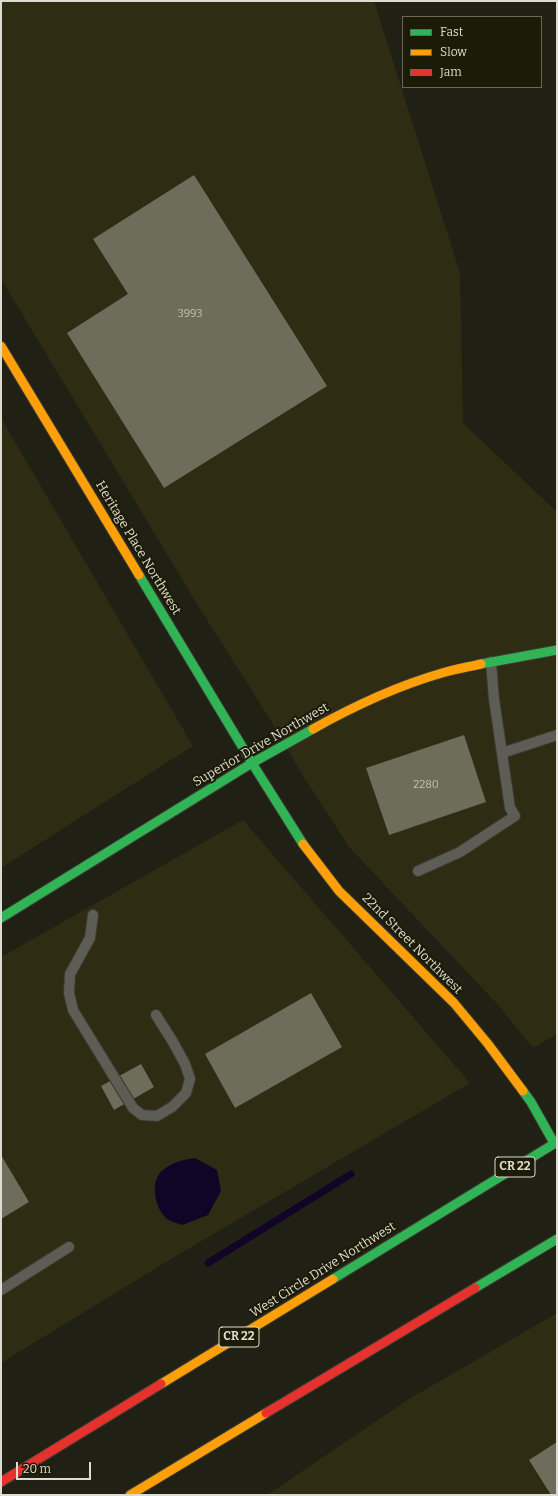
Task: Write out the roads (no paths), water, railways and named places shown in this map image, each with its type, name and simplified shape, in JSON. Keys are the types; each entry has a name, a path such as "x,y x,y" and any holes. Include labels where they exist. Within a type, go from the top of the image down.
{"street":[{"name":"Heritage Place Northwest","path":"1,346 252,763"},
{"name":"Superior Drive Northwest","path":"1,918 252,763 351,708 384,693 442,673 557,650"},
{"name":"22nd Street Northwest","path":"252,763 301,841 339,890 454,1003 488,1044 531,1102 556,1142"},
{"name":"West Circle Drive Northwest","path":"1,1482 556,1142"},
{"path":"130,1495 557,1239"}],"lane":[{"path":"418,872 460,852 515,816 510,808 494,699 491,662"},
{"path":"502,753 557,735"},
{"path":"93,915 90,938 70,974 69,993 73,1010 133,1108 142,1115 158,1116 172,1107 186,1093 190,1079 185,1064 156,1015"},
{"path":"1,1290 69,1247"}],"waterway":[{"path":"208,1263 351,1174"}]}
